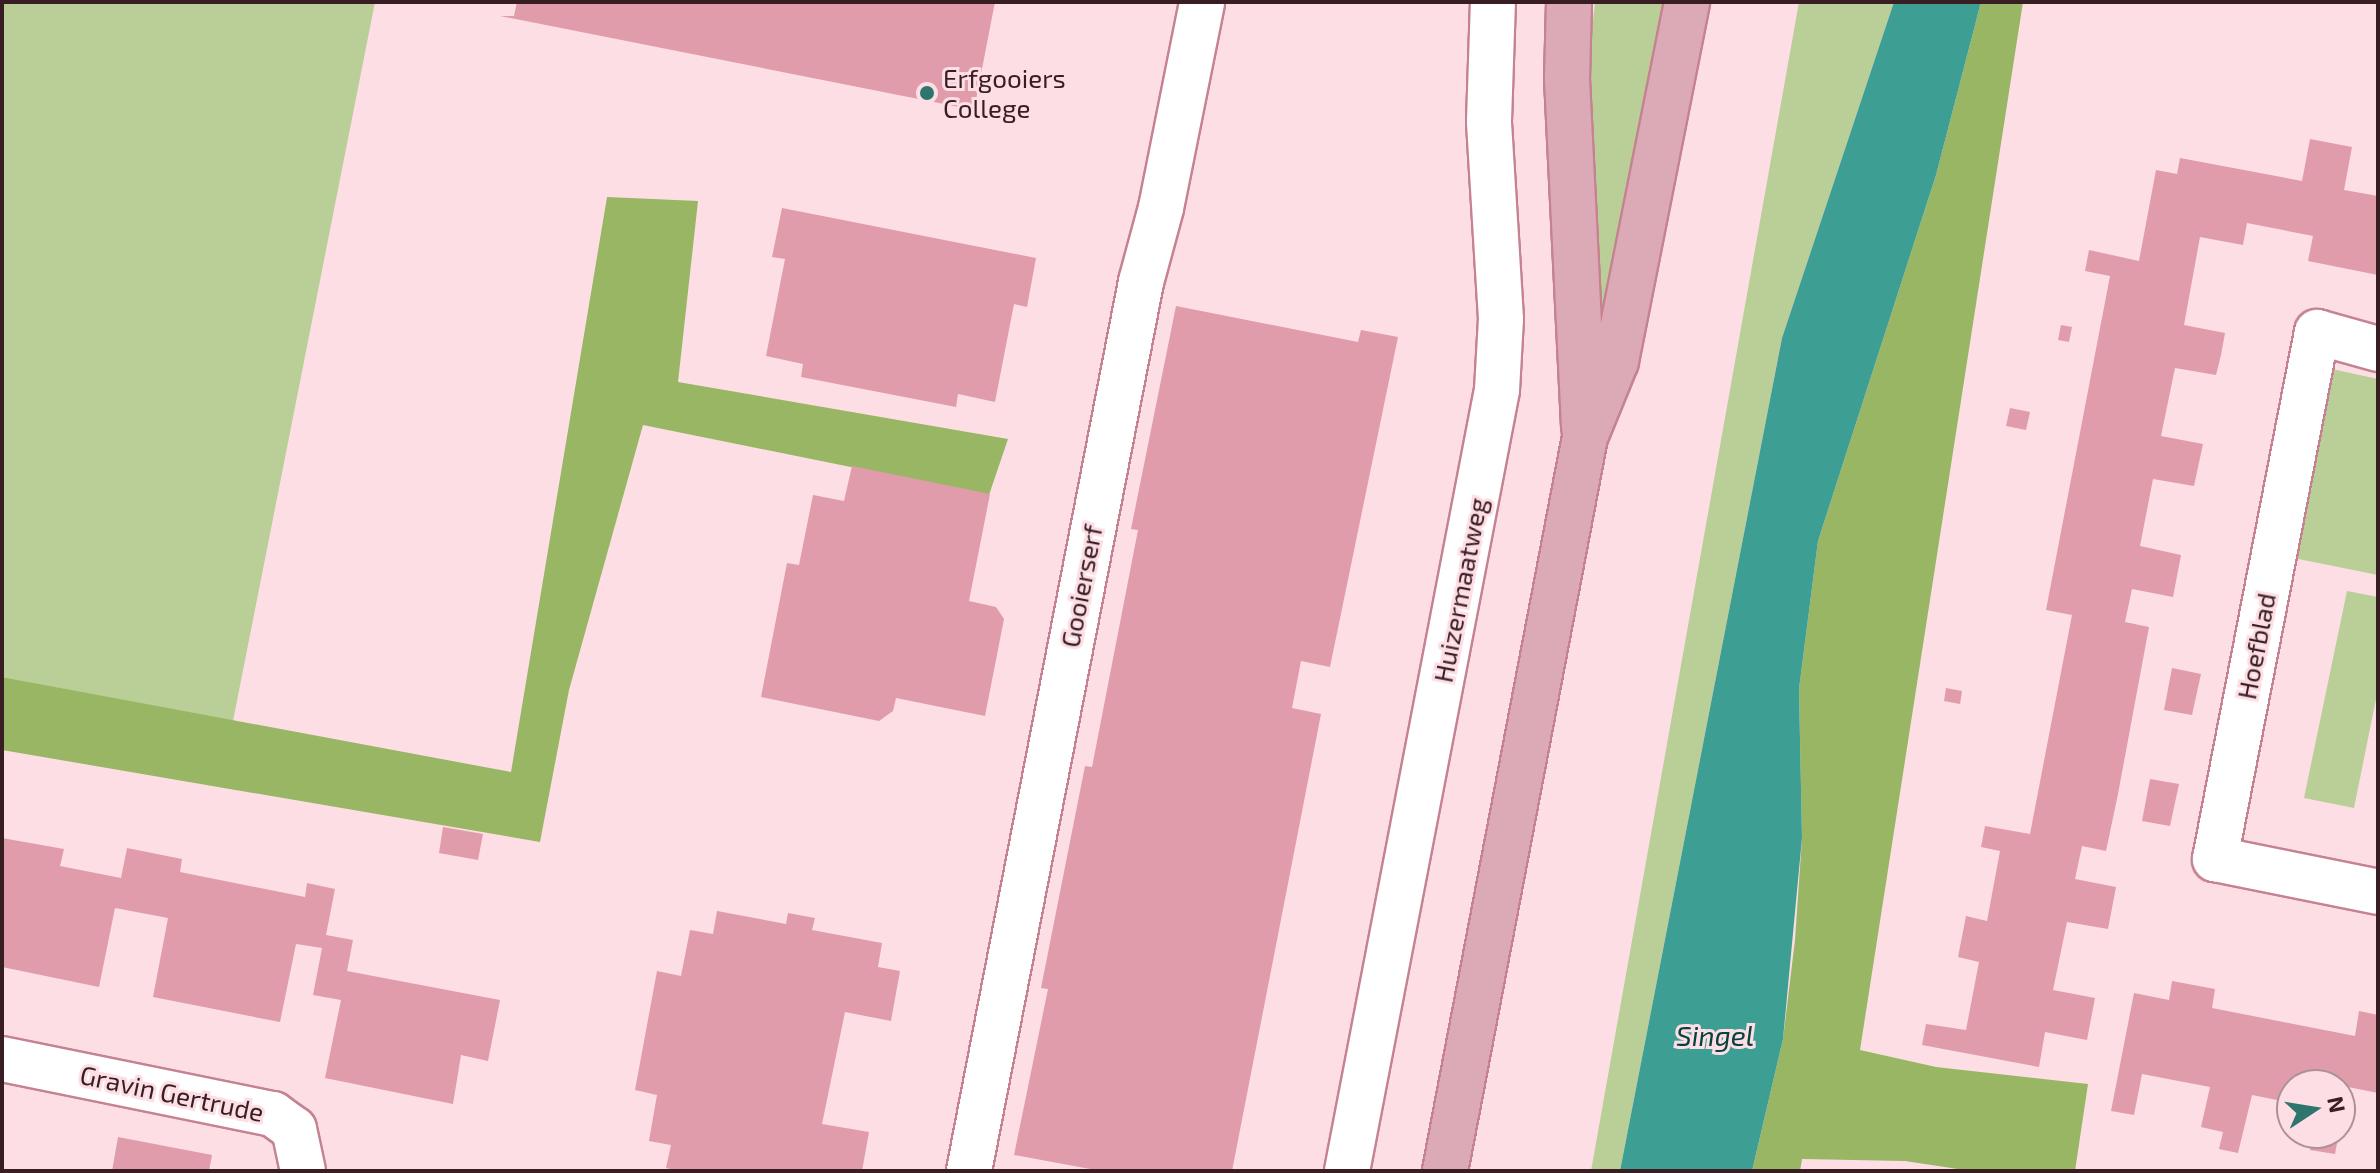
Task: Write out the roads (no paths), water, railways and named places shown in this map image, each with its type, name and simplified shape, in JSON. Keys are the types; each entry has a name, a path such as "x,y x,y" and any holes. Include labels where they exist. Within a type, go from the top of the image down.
{"main road":[{"path":"1569,2 1567,79 1585,437"},
{"path":"1445,1171 1585,437 1616,361 1687,2"}],"street":[{"name":"Gooierserf","path":"969,1171 1132,327 1202,2"},
{"name":"Huizermaatweg","path":"1347,1171 1497,390 1501,319 1488,57 1493,2"},
{"name":"Hoefblad","path":"2378,349 2317,332 2215,859 2378,892"},
{"name":"Gravin Gertrude","path":"2,1059 273,1114 294,1129 303,1171"}],"water":[{"name":"Singel","path":"1894,2 1981,2 1936,175 1818,541 1799,689 1802,838 1783,1039 1752,1171 1620,1171 1782,338"}],"place":[{"name":"Erfgooiers College","path":"927,93"}]}
